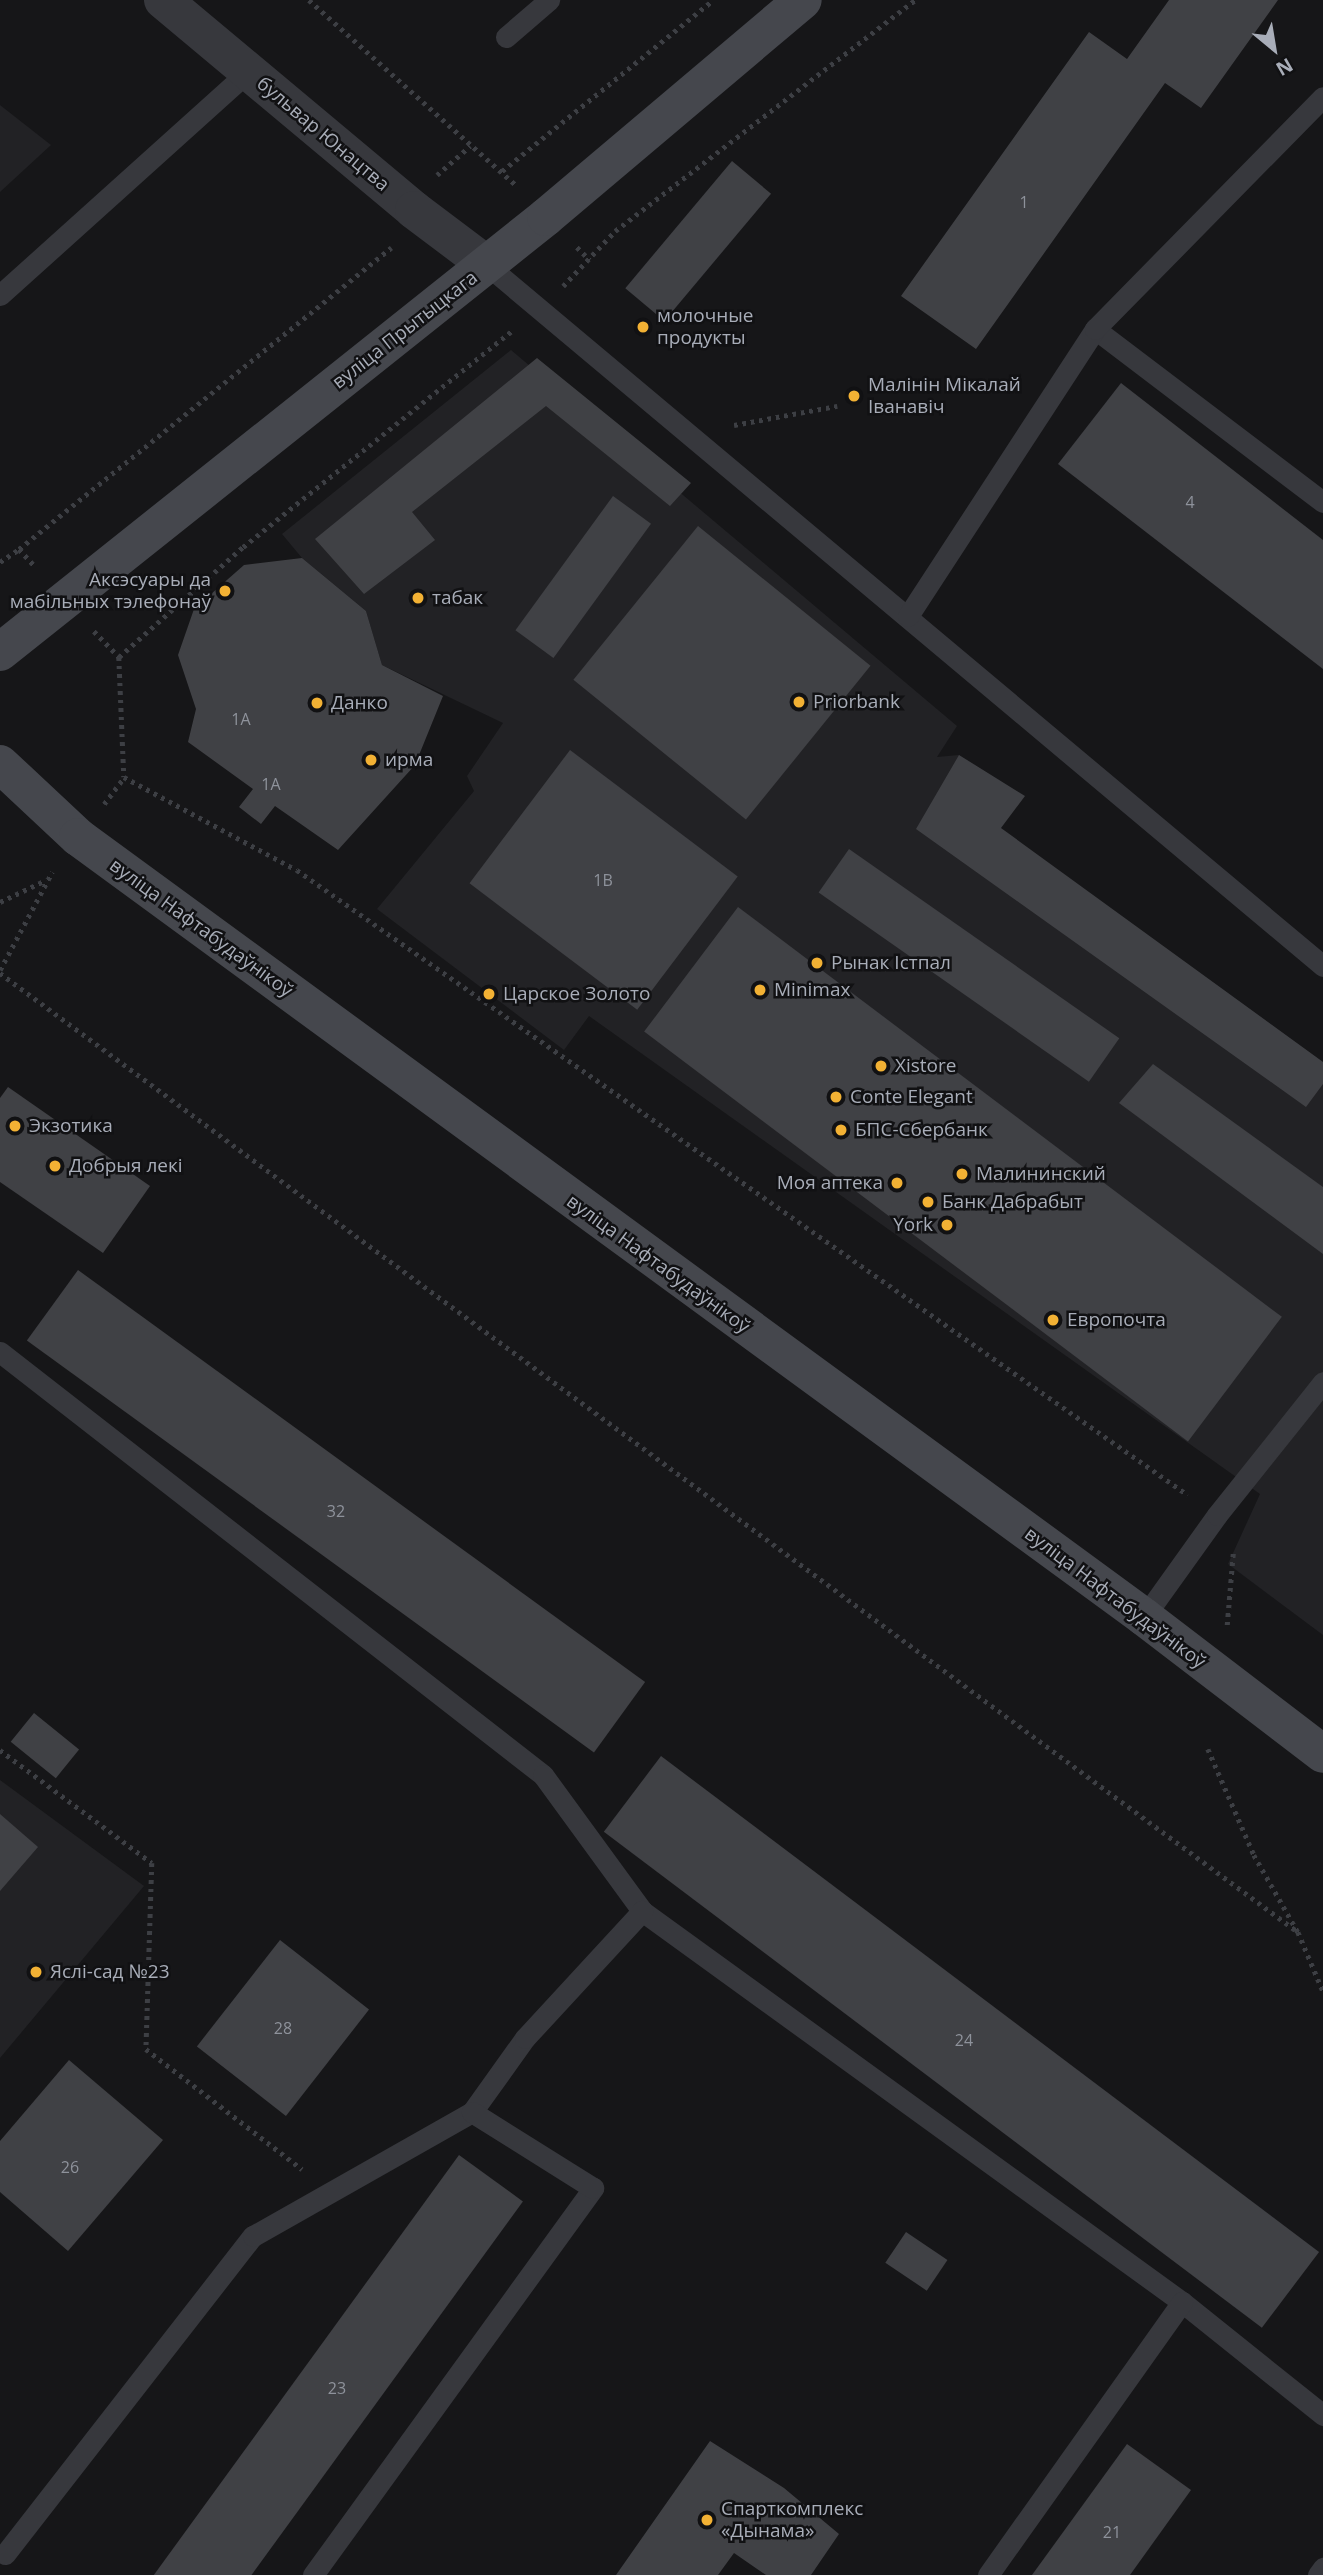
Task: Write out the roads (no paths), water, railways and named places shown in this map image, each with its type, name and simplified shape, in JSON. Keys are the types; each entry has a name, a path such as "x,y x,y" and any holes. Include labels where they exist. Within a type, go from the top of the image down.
{"main road":[{"name":"вуліца Прытыцкага","path":"0,652 487,265 803,0"},
{"name":"вуліца Нафтабудаўнікоў","path":"0,764 78,837 1144,1617 1323,1754"}],"street":[{"name":"бульвар Юнацтва","path":"163,0 414,210 487,265"}],"lane":[{"path":"506,37 549,0"},
{"path":"0,295 248,72"},
{"path":"908,616 1095,329 1323,97"},
{"path":"487,265 1323,966"},
{"path":"1095,329 1323,502"},
{"path":"0,1352 543,1775 642,1912 1182,2302 1323,2415"},
{"path":"1144,1617 1217,1515 1323,1382"},
{"path":"5,2554 253,2235 472,2112 525,2038 642,1912"},
{"path":"313,2575 593,2188 472,2112"},
{"path":"988,2575 1182,2302"},
{"path":"1318,2575 1323,2568"}],"place":[{"name":"молочные продукты","path":"643,327"},
{"name":"Малінін Мікалай Іванавіч","path":"854,396"},
{"name":"Аксэсуары да мабільных тэлефонаў","path":"225,591"},
{"name":"табак","path":"418,598"},
{"name":"Priorbank","path":"799,702"},
{"name":"Данко","path":"317,703"},
{"name":"ирма","path":"371,760"},
{"name":"Рынак Істпал","path":"817,963"},
{"name":"Minimax","path":"760,990"},
{"name":"Царское Золото","path":"489,994"},
{"name":"Xistore","path":"881,1066"},
{"name":"Conte Elegant","path":"836,1097"},
{"name":"Экзотика","path":"15,1126"},
{"name":"БПС-Сбербанк","path":"841,1130"},
{"name":"Добрыя лекі","path":"55,1166"},
{"name":"Малининский","path":"962,1174"},
{"name":"Моя аптека","path":"897,1183"},
{"name":"Банк Дабрабыт","path":"928,1202"},
{"name":"York","path":"947,1225"},
{"name":"Европочта","path":"1053,1320"},
{"name":"Яслі-сад №23","path":"36,1972"},
{"name":"Спарткомплекс «Дынама»","path":"707,2520"}]}
